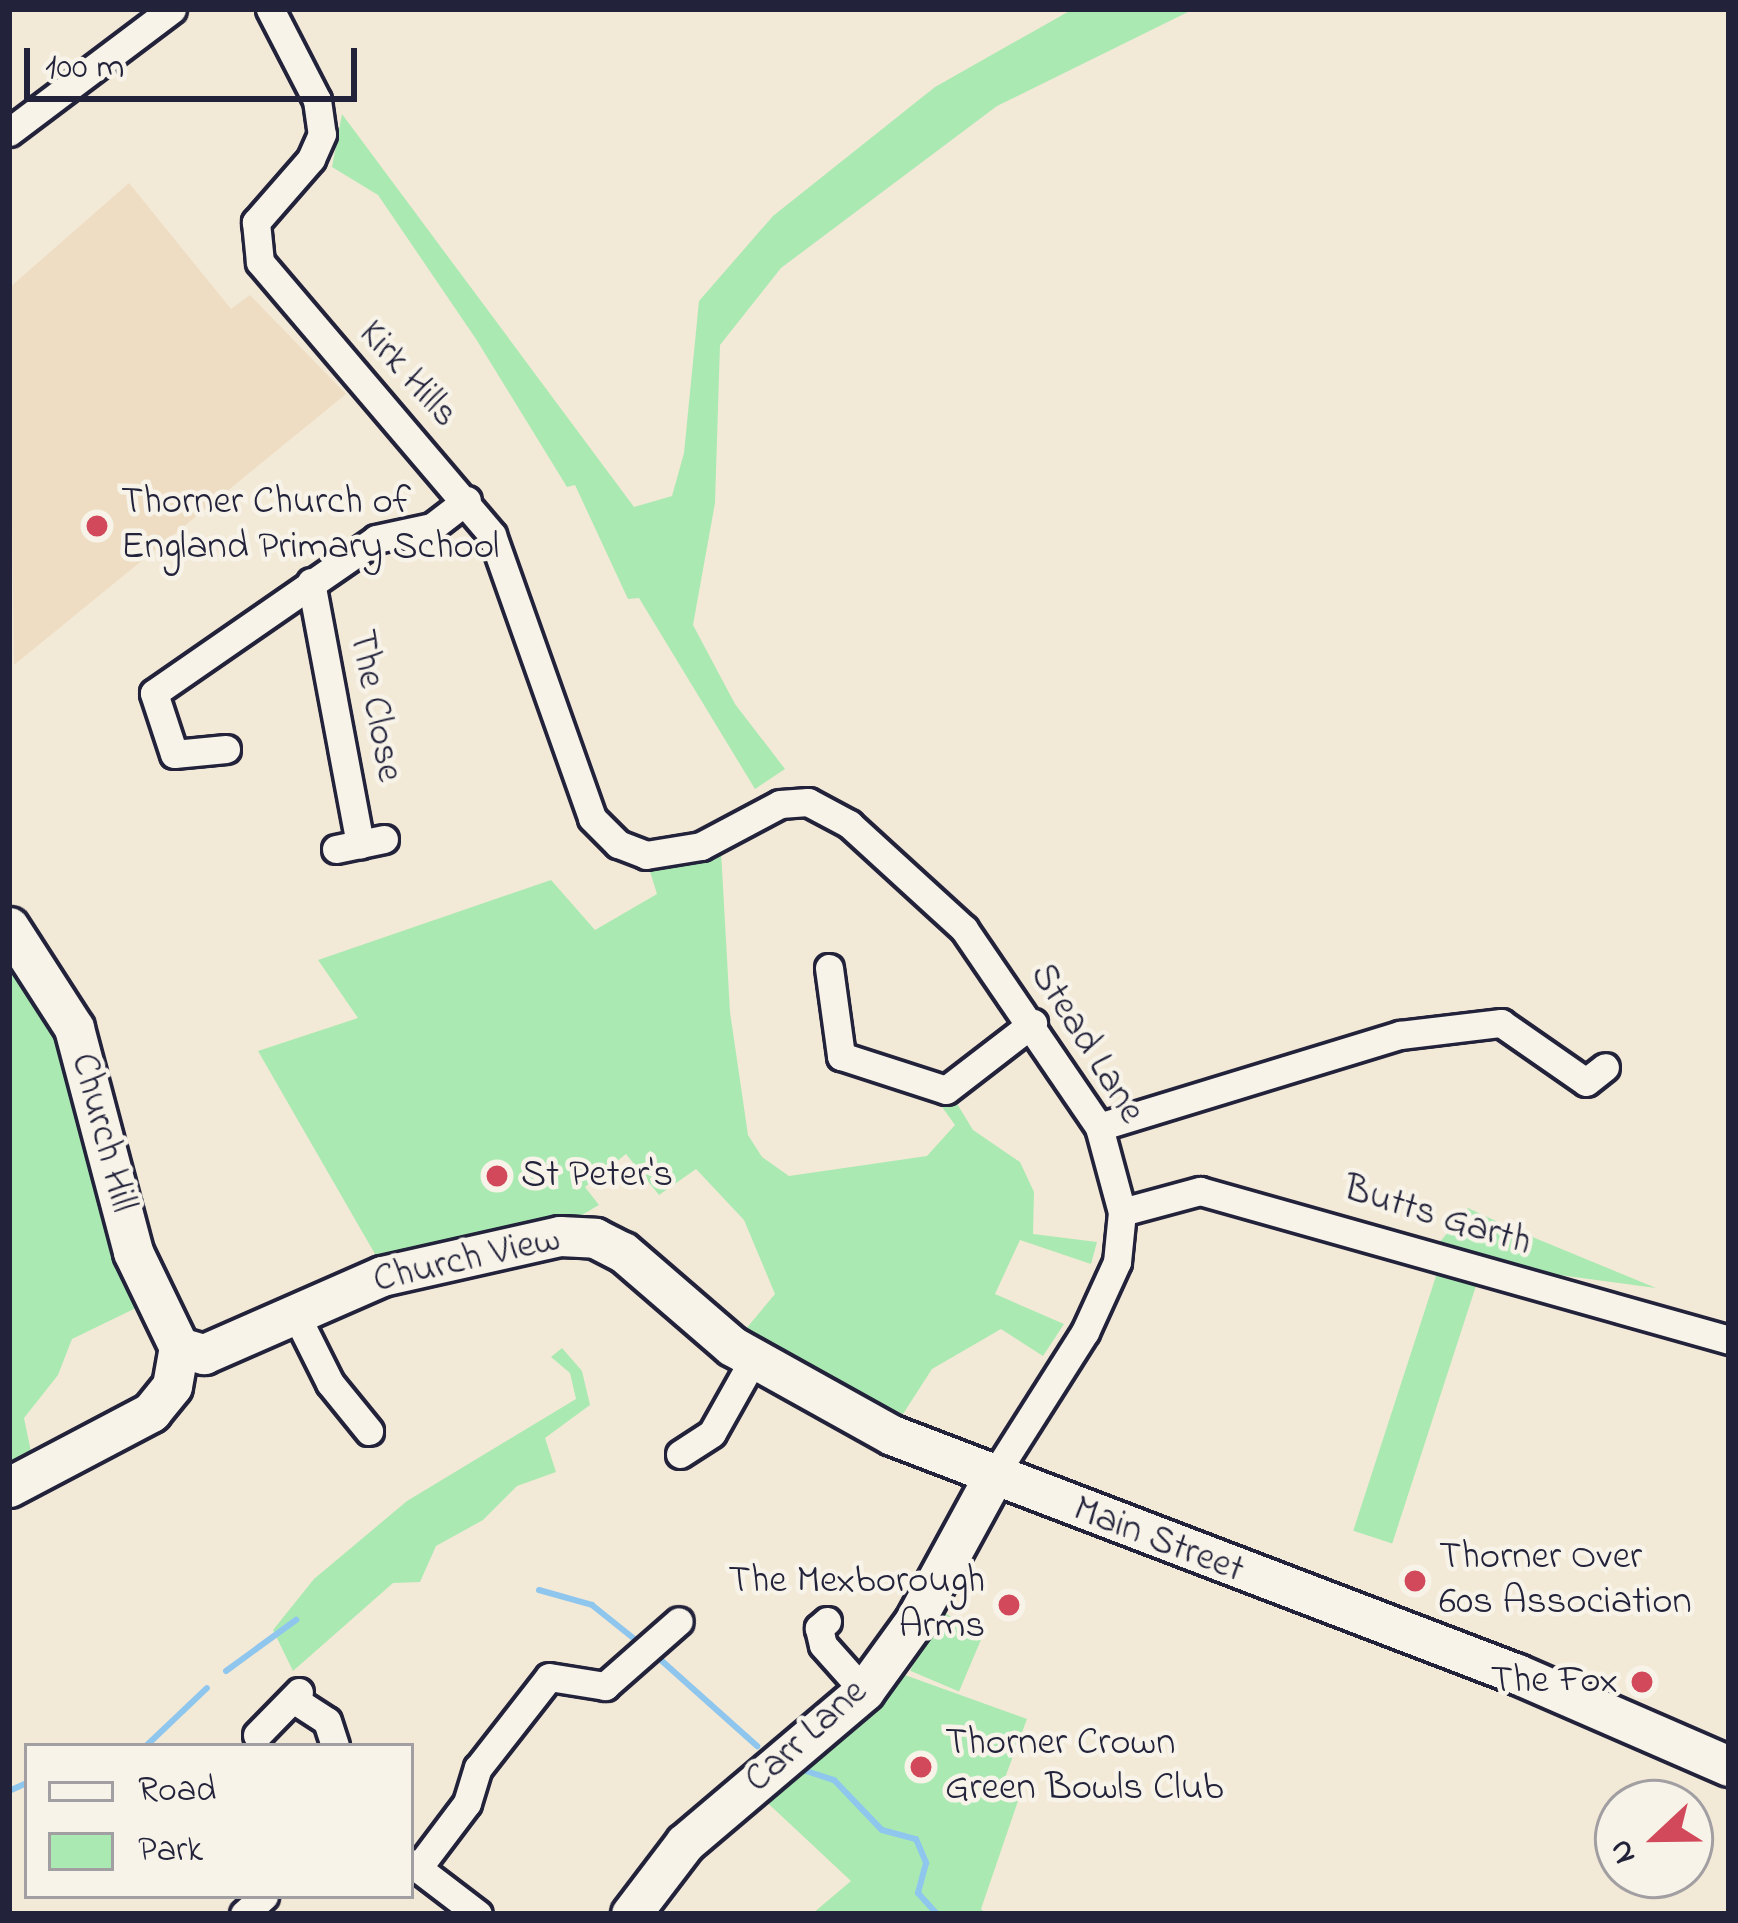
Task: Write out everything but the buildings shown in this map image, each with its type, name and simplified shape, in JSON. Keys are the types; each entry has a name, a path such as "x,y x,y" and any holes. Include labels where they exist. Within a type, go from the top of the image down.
{"street":[{"path":"9,132 172,9"},
{"name":"Kirk Hills","path":"270,9 317,100 322,134 311,159 256,222 260,262 269,282 467,500 492,535 592,818 618,844 646,855 701,846 780,804"},
{"path":"226,748 174,754 154,693 376,539 432,527 467,500"},
{"name":"The Close","path":"311,582 360,844"},
{"name":"Stead Lane","path":"780,804 808,802 889,854 964,929 1033,1023 1099,1127 1122,1212 1117,1262 1085,1332 992,1477"},
{"name":"Church Hill","path":"9,927 74,1028 133,1252 179,1347"},
{"path":"829,968 842,1056 946,1090 1033,1023"},
{"path":"1099,1127 1367,1046 1502,1023 1586,1082 1605,1067"},
{"name":"Butts Garth","path":"1122,1212 1200,1191 1729,1340"},
{"name":"Church View","path":"179,1347 204,1354 382,1276 560,1237 595,1238 623,1252"},
{"name":"Main Street","path":"623,1252 753,1360 892,1435 1516,1675 1729,1766"},
{"path":"296,1315 330,1383 369,1431"},
{"path":"9,1487 151,1412 172,1385 179,1347"},
{"path":"680,1454 712,1433 753,1360"},
{"name":"Carr Lane","path":"631,1914 685,1843 864,1691 914,1622 992,1477"},
{"path":"478,1914 415,1865 467,1803 478,1768 549,1677 604,1686 653,1637 679,1621"},
{"path":"827,1621 819,1628 823,1645 864,1691"},
{"path":"257,1735 296,1695 327,1721 333,1743"}],"shaded area":[{"name":"Thorner Church of England Primary School","path":"129,183 231,309 250,295 346,394 14,665 9,288"}],"green space":[{"path":"1073,9 1194,9 997,106 781,268 720,345 715,503 693,625 735,704 785,769 755,789 639,598 628,599 575,485 567,487 476,339 378,195 332,167 342,114 634,507 672,496 684,453 699,301 773,216 935,87"},
{"path":"721,851 730,1012 748,1135 762,1157 789,1176 927,1156 955,1125 937,1100 948,1089 973,1130 1020,1162 1034,1192 1033,1234 1097,1242 1091,1264 1020,1240 995,1294 1064,1324 1043,1356 1001,1329 932,1369 903,1414 846,1390 740,1336 775,1294 744,1220 696,1169 659,1195 626,1154 585,1187 599,1205 575,1219 379,1261 258,1051 358,1018 318,960 551,880 595,930 657,894 648,865"},
{"path":"22,964 58,1029 138,1307 72,1339 58,1375 24,1418 33,1461 9,1471 9,976"},
{"path":"1468,1208 1656,1288 1499,1267 1434,1249"},
{"path":"1437,1273 1476,1286 1392,1543 1353,1531"},
{"path":"562,1348 582,1371 590,1405 545,1438 556,1472 517,1486 483,1520 436,1546 420,1582 393,1583 293,1671 273,1630 314,1579 407,1501 576,1399 570,1373 551,1357"},
{"path":"936,1610 985,1631 959,1691 910,1671"},
{"path":"891,1670 1027,1719 1003,1783 1019,1798 981,1909 986,1914 812,1914 851,1881 759,1795"}],"waterway":[{"path":"539,1590 592,1605 642,1645"},
{"path":"226,1671 296,1620"},
{"path":"653,1653 757,1746"},
{"path":"149,1743 207,1688"},
{"path":"797,1768 834,1780 882,1830 916,1839 926,1863 918,1893 937,1914"},
{"path":"9,1791 24,1784"}],"place":[{"name":"Thorner Church of England Primary School","path":"97,526"},
{"name":"St Peter's","path":"497,1176"},
{"name":"Thorner Over 60s Association","path":"1415,1581"},
{"name":"The Mexborough Arms","path":"1009,1605"},
{"name":"The Fox","path":"1642,1682"},
{"name":"Thorner Crown Green Bowls Club","path":"921,1767"}]}
